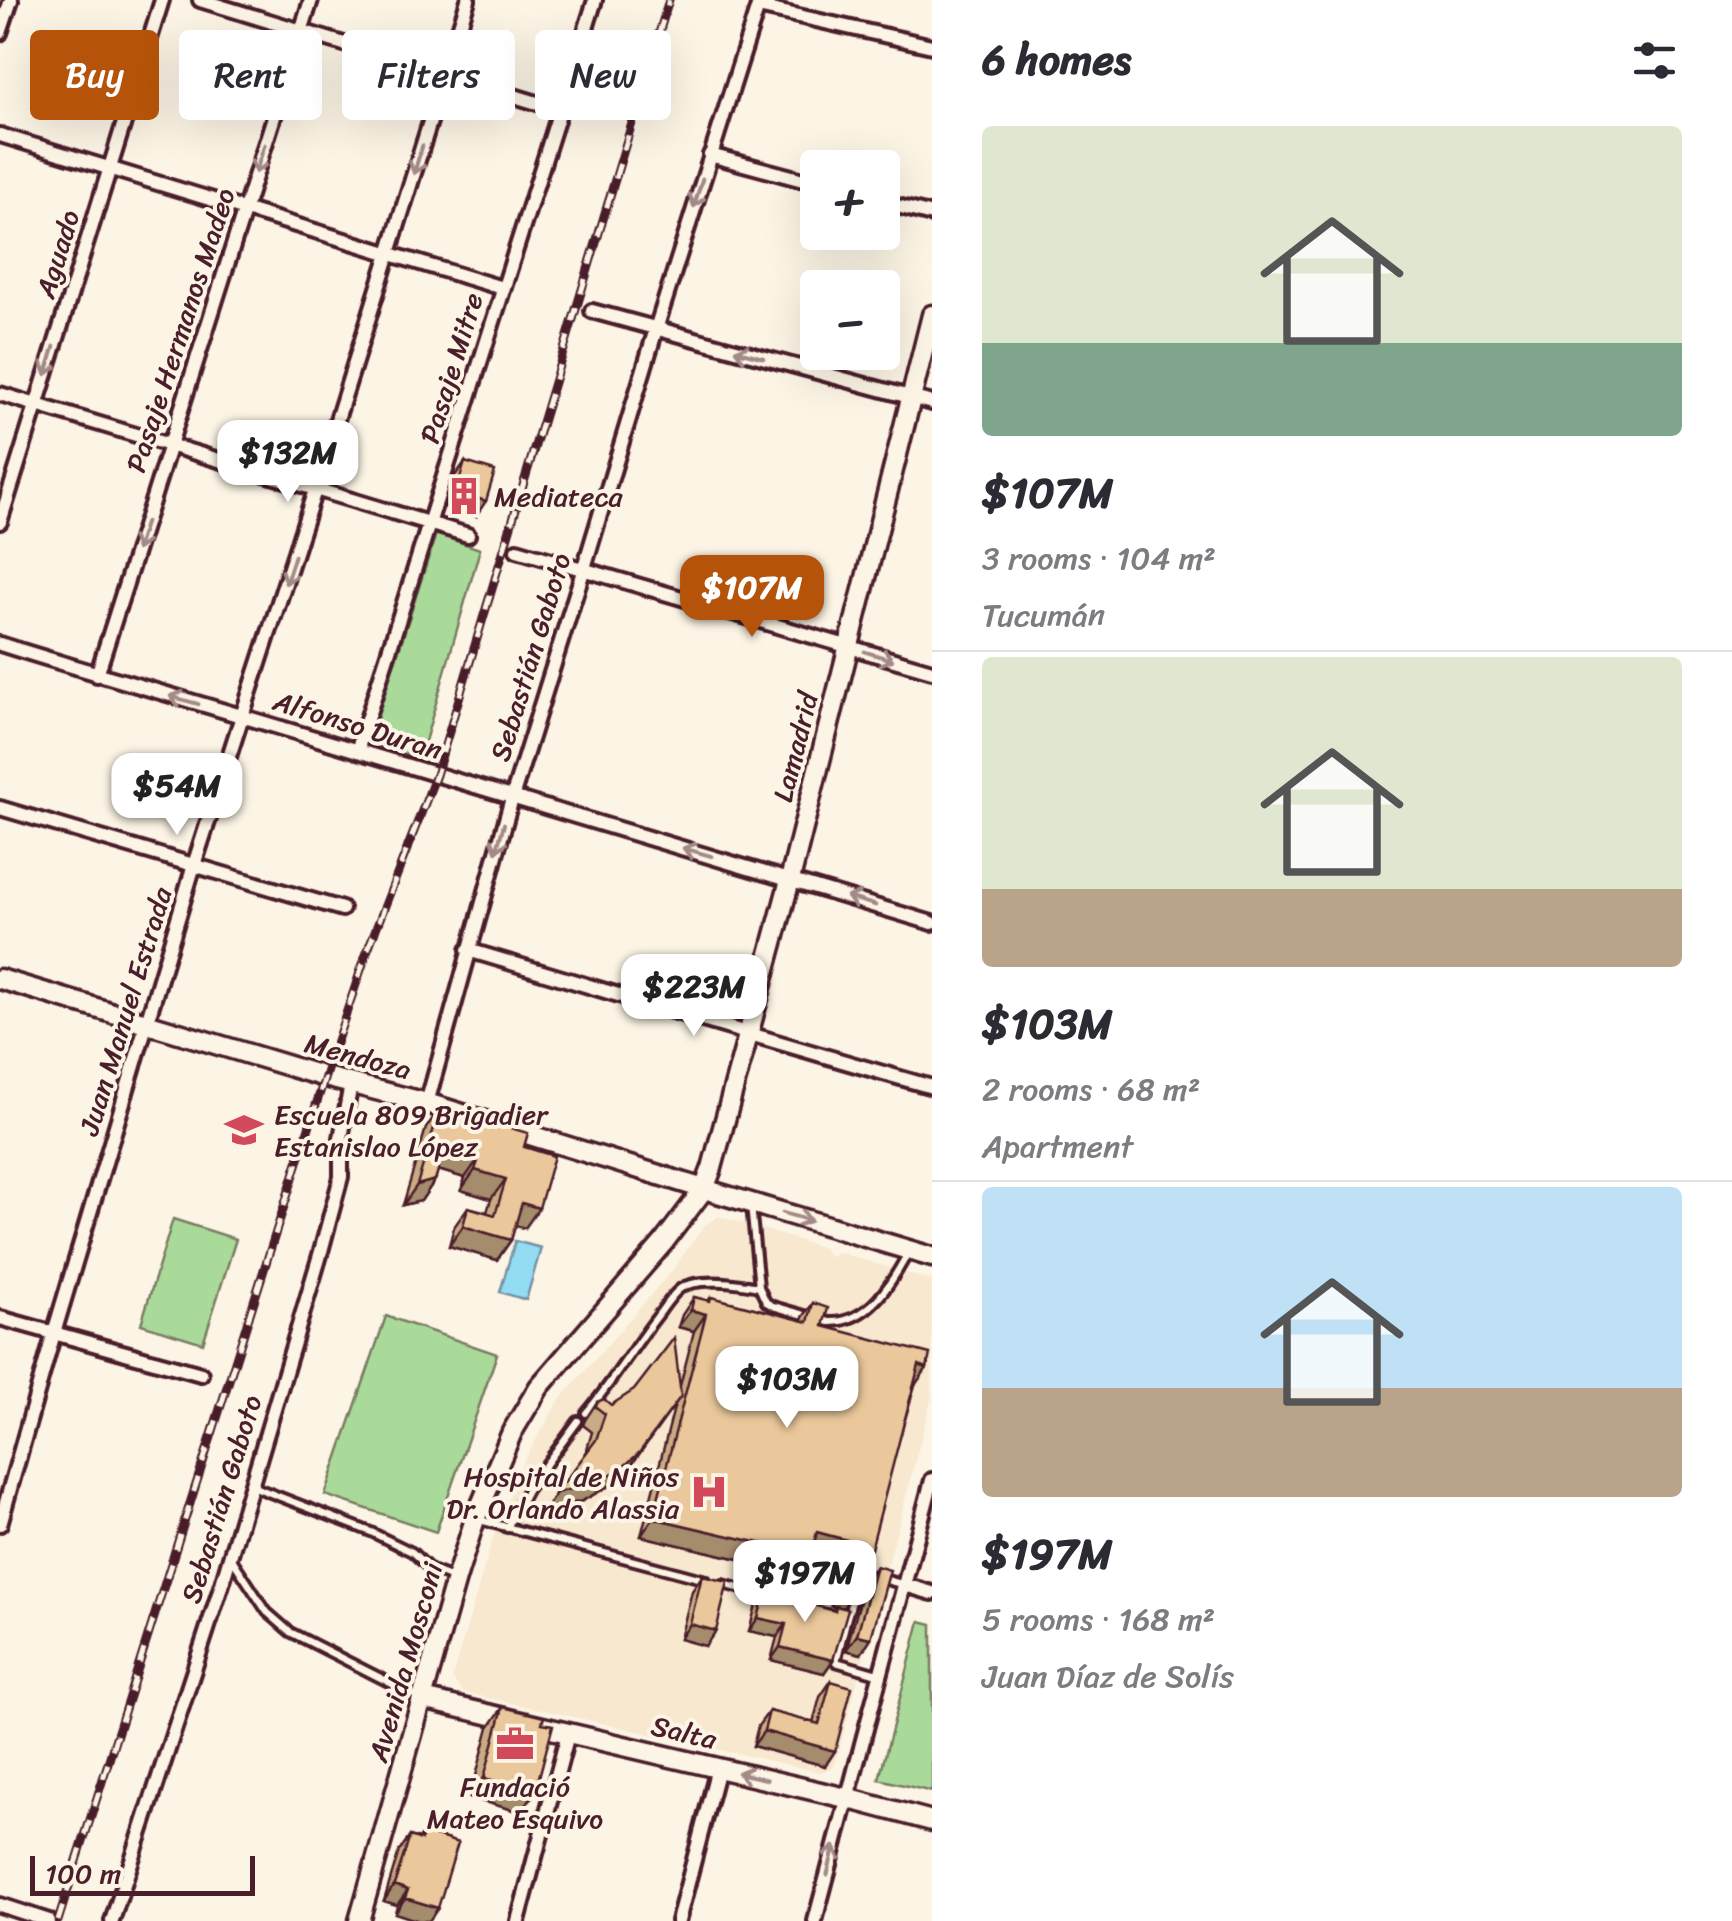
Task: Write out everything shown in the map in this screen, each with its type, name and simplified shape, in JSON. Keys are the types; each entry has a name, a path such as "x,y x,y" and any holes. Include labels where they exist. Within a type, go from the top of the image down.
{"street":[{"path":"0,33 11,0"},
{"name":"Aguado","path":"0,522 162,0"},
{"path":"200,0 298,30"},
{"name":"Pasaje Hermanos Madeo","path":"301,30 312,0"},
{"name":"Juan Manuel Estrada","path":"458,30 468,0"},
{"name":"Pasaje Mitre","path":"586,30 596,0"},
{"path":"759,3 932,46"},
{"name":"Sebastián Gaboto","path":"427,1103 512,798 759,3"},
{"name":"Pasaje Hermanos Madeo","path":"97,675 272,120"},
{"name":"Juan Manuel Estrada","path":"0,1524 194,865 430,120"},
{"name":"Pasaje Mitre","path":"357,751 557,120"},
{"path":"0,135 502,288"},
{"path":"710,155 800,179"},
{"path":"900,207 932,216"},
{"path":"592,311 932,403"},
{"name":"Lamadrid","path":"704,1189 790,880 932,316"},
{"path":"0,394 468,535"},
{"path":"517,550 932,672"},
{"name":"Alfonso Duran","path":"0,644 932,922"},
{"path":"0,808 342,909"},
{"path":"468,950 932,1087"},
{"name":"Mendoza","path":"0,979 427,1103 932,1257"},
{"name":"Sebastián Gaboto","path":"112,1921 252,1486 341,1177 341,1138 351,1084"},
{"name":"Avenida Mosconi","path":"359,1921 475,1518 512,1432 539,1388 704,1189"},
{"path":"0,1318 201,1374"},
{"path":"815,1921 932,1480"},
{"path":"905,1586 932,1593"},
{"name":"Salta","path":"423,1700 932,1821"},
{"path":"518,1921 568,1734"},
{"path":"678,1921 718,1768"},
{"path":"0,1905 48,1921"}],"lane":[{"path":"751,1204 759,1287 772,1306 828,1322 853,1318 878,1299 910,1250"},
{"path":"586,1413 682,1288 735,1282 759,1287"},
{"path":"507,1528 528,1490 578,1421"},
{"path":"252,1486 370,1532 412,1552 432,1570 456,1579"},
{"path":"475,1518 773,1598"},
{"path":"230,1557 267,1612 290,1632 423,1700"},
{"path":"881,1674 836,1662 847,1617 860,1572 905,1586"},
{"path":"829,1612 847,1617"}],"shaded area":[{"name":"Hospital de Niños Dr. Orlando Alassia","path":"719,1216 823,1248 831,1256 838,1252 932,1281 932,1397 840,1747 833,1767 820,1772 462,1692 452,1678 492,1541 523,1462 559,1401 674,1268 705,1225"}],"green space":[{"path":"436,534 480,549 420,759 369,743"},
{"path":"173,1219 236,1239 203,1343 141,1324"},
{"path":"386,1316 497,1354 436,1532 325,1495"},
{"path":"920,1621 932,1624 932,1792 879,1779"}],"water":[{"path":"515,1241 541,1248 526,1300 500,1292"}],"building":[{"path":"465,462 495,471 486,501 456,492"},
{"path":"440,1108 528,1133 524,1147 554,1156 539,1208 522,1203 511,1240 463,1226 468,1207 495,1215 506,1179 475,1170 479,1158 445,1148 435,1180 417,1185"},
{"name":"Hospital de Niños Dr. Orlando Alassia","path":"694,1297 710,1301 711,1297 808,1322 813,1303 828,1308 823,1326 930,1354 927,1368 919,1365 871,1549 855,1591 843,1588 854,1542 817,1532 811,1555 653,1518 706,1314 691,1310"},
{"name":"Hospital de Niños Dr. Orlando Alassia","path":"674,1338 681,1396 639,1453 595,1483 556,1493 596,1440 605,1414 596,1407 597,1402 604,1399 611,1405 634,1390"},
{"path":"876,1566 890,1570 871,1638 857,1635"},
{"path":"702,1576 728,1582 716,1631 690,1624"},
{"path":"765,1592 835,1611 836,1606 848,1609 833,1660 780,1647 786,1624 758,1618"},
{"path":"831,1681 852,1687 835,1751 764,1731 769,1711 819,1724"},
{"path":"503,1707 544,1717 542,1723 553,1725 535,1792 484,1778"},
{"path":"424,1832 458,1843 438,1908 405,1898 408,1890 394,1885 410,1836 421,1840"}],"railway":[{"path":"58,1921 329,1064 368,949 436,775 669,0"}],"place":[{"name":"Mediateca","path":"464,496"},
{"name":"Escuela 809 Brigadier Estanislao López","path":"244,1130"},
{"name":"Hospital de Niños Dr. Orlando Alassia","path":"709,1492"},
{"name":"Fundació Mateo Esquivo","path":"515,1744"}]}
